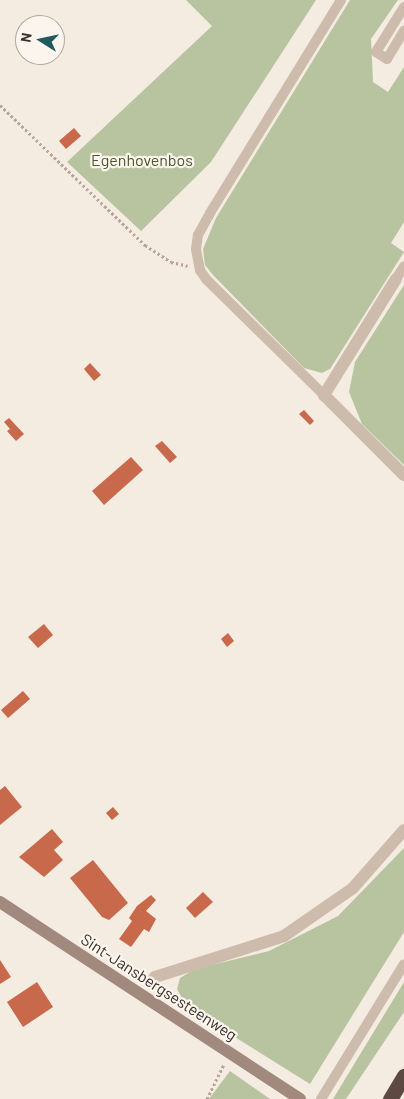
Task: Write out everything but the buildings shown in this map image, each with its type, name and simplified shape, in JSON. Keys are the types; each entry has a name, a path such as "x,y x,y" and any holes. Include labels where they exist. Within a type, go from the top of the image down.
{"highway":[{"path":"390,1099 404,1076"}],"main road":[{"name":"Sint-Jansbergsesteenweg","path":"0,902 300,1099"}],"street":[{"path":"396,279 324,395 404,475"},
{"path":"151,983 156,977 284,936 353,888 404,830"}],"lane":[{"path":"324,395 206,280 200,270 196,249 202,228 341,0"},
{"path":"404,7 376,52 387,59 404,30"},
{"path":"396,279 404,266"},
{"path":"321,1099 404,964"},
{"path":"142,996 151,983"}],"path":[{"path":"0,106 145,245 171,262 200,270"},
{"path":"207,1099 229,1052"}],"green space":[{"name":"Egenhovenbos","path":"186,0 316,0 211,162 141,231 67,162 212,26"},
{"path":"350,0 398,0 371,39 373,82 388,92 404,67 404,222 391,243 404,252 330,369 322,373 304,368 213,275 205,265 203,249 216,218"},
{"path":"404,285 404,465 362,424 349,392 355,362"},
{"path":"404,848 404,932 310,1084 187,1007 177,989 180,978 195,969 269,951 338,916"},
{"path":"404,982 404,1012 346,1099 333,1099"},
{"path":"230,1071 270,1099 209,1099"}]}
